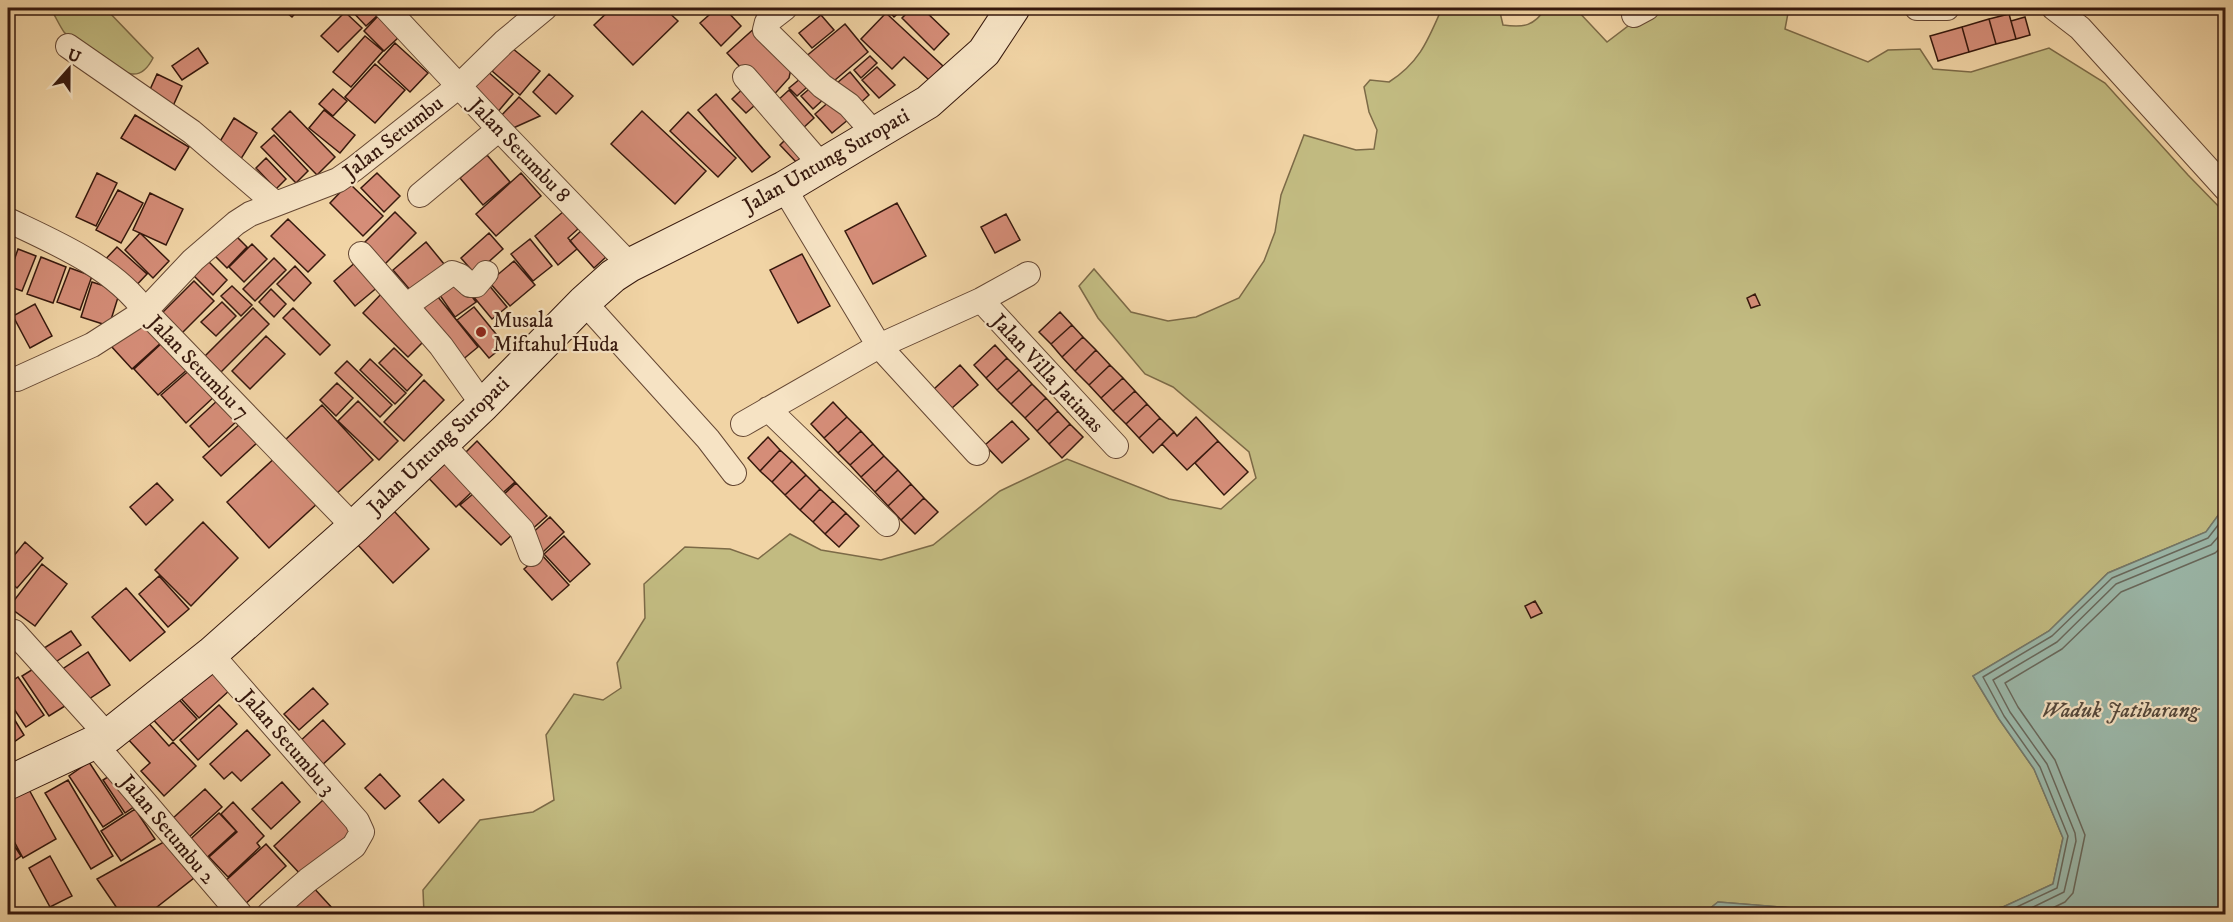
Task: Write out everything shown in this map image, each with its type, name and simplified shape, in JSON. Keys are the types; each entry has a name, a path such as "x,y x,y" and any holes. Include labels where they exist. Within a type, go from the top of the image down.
{"main road":[{"name":"Jalan Untung Suropati","path":"8,783 102,740 211,654 354,527 483,405 584,302 613,276 630,265 784,188 928,102 984,52 1013,8"}],"street":[{"name":"Jalan Setumbu 8","path":"386,8 630,265"},
{"name":"Jalan Setumbu","path":"145,310 193,260 236,222 250,214 338,180 354,170 459,86 504,42 545,8"},
{"path":"785,8 767,22 765,30 822,87 849,105 875,134"},
{"path":"1917,8 1947,8"},
{"path":"2054,8 2080,28 2226,189"},
{"path":"68,46 192,132 276,204"},
{"path":"746,78 822,166"},
{"path":"420,195 499,129"},
{"path":"784,188 879,346 977,453"},
{"path":"8,220 83,257 136,299 145,310"},
{"path":"361,254 441,346 483,405"},
{"path":"407,305 452,273 460,276 470,285 476,285 486,273"},
{"name":"Jalan Villa Jatimas","path":"743,424 879,346 981,300 1028,274"},
{"name":"Jalan Villa Jatimas","path":"981,300 1116,446"},
{"path":"584,302 701,431 734,473"},
{"name":"Jalan Setumbu 7","path":"17,379 92,345 145,310 354,527"},
{"path":"768,409 887,524"},
{"path":"442,444 522,530 531,554"},
{"name":"Jalan Setumbu 2","path":"14,632 240,915"},
{"name":"Jalan Setumbu 3","path":"211,654 357,821 362,832 354,846 308,880 269,915"}],"shaded area":[{"path":"50,8 105,8 153,58 139,73 132,74 117,69 69,37"},
{"path":"1442,8 1499,8 1503,25 1523,26 1537,19 1546,8 1575,8 1607,42 1640,17 1674,8 1789,8 1785,29 1868,62 1888,50 1920,49 1933,69 1971,72 2049,48 2105,83 2225,213 2225,506 2206,532 2108,573 2049,631 1973,676 1999,719 2034,769 2063,838 2053,884 2003,907 1965,914 1864,914 1718,902 1703,914 424,914 423,890 480,820 533,812 554,800 546,735 574,694 603,700 621,688 617,663 645,618 644,584 685,547 730,549 758,559 790,534 821,550 881,560 933,545 1000,491 1067,459 1169,499 1221,509 1256,478 1249,452 1173,387 1145,374 1098,318 1079,286 1094,269 1131,312 1168,321 1196,317 1239,298 1264,261 1275,232 1281,195 1304,135 1356,150 1374,149 1377,130 1369,112 1364,87 1370,80 1389,82 1416,58"}],"water":[{"name":"Waduk Jatibarang","path":"2225,506 2225,914 1965,914 2003,907 2053,884 2063,838 2034,769 1999,719 1973,676 2049,631 2108,573 2206,532"},
{"path":"1718,902 1845,912 1864,914 1703,914"}],"building":[{"path":"281,8 300,8 292,17"},
{"path":"349,8 373,8 379,14 366,26"},
{"path":"612,8 664,8 678,21 633,65 594,25"},
{"path":"717,8 724,8 741,26 721,46 700,23"},
{"path":"750,8 778,8 763,21"},
{"path":"886,8 904,8 894,17"},
{"path":"912,8 922,8 949,34 934,50 902,18"},
{"path":"943,8 955,8 950,14"},
{"path":"345,12 362,28 338,52 321,36"},
{"path":"886,13 943,66 929,80 904,57 892,69 861,39"},
{"path":"2009,14 2016,39 1996,44 1989,19"},
{"path":"821,15 834,30 812,48 799,33"},
{"path":"378,16 399,37 384,51 364,31"},
{"path":"2025,17 2030,35 2016,39 2011,21"},
{"path":"1989,19 1996,44 1969,52 1962,27"},
{"path":"845,24 868,52 828,86 804,58"},
{"path":"757,26 793,60 789,78 770,99 727,53"},
{"path":"1962,27 1969,52 1938,61 1930,36"},
{"path":"365,36 383,51 351,87 333,72"},
{"path":"395,43 428,73 410,92 378,62"},
{"path":"198,48 208,63 182,80 172,66"},
{"path":"512,48 540,71 520,95 492,71"},
{"path":"870,56 877,63 861,78 854,70"},
{"path":"375,64 405,90 375,123 345,97"},
{"path":"877,67 895,85 879,98 862,80"},
{"path":"486,70 513,94 496,114 468,90"},
{"path":"850,72 869,95 857,106 837,83"},
{"path":"157,74 182,86 173,106 148,94"},
{"path":"549,74 573,96 556,114 533,92"},
{"path":"806,74 813,82 797,96 789,88"},
{"path":"749,83 763,98 746,113 732,99"},
{"path":"815,84 826,97 813,109 801,96"},
{"path":"333,89 347,101 333,116 319,104"},
{"path":"789,90 814,118 802,129 776,102"},
{"path":"716,94 770,157 752,172 698,110"},
{"path":"519,97 540,116 511,129 499,118"},
{"path":"832,99 849,119 832,133 815,114"},
{"path":"324,110 355,135 340,153 309,128"},
{"path":"290,111 335,157 317,175 272,129"},
{"path":"642,111 706,171 675,204 611,144"},
{"path":"688,112 736,158 718,177 670,131"},
{"path":"135,115 189,147 175,170 121,138"},
{"path":"234,118 257,133 239,162 216,148"},
{"path":"274,135 308,171 296,183 261,147"},
{"path":"790,135 807,153 797,163 780,145"},
{"path":"487,155 510,182 483,205 460,178"},
{"path":"266,158 286,179 276,189 256,168"},
{"path":"97,173 117,183 96,226 76,217"},
{"path":"377,173 400,196 384,212 361,188"},
{"path":"521,173 541,196 496,236 476,214"},
{"path":"349,183 383,216 363,236 330,203"},
{"path":"118,190 143,203 121,243 96,230"},
{"path":"150,193 183,209 166,245 133,230"},
{"path":"897,203 926,256 873,284 845,231"},
{"path":"564,211 578,229 568,238 577,249 558,265 535,236"},
{"path":"395,212 416,233 384,265 363,244"},
{"path":"1006,214 1020,240 995,253 981,227"},
{"path":"288,219 325,255 308,272 271,236"},
{"path":"582,230 606,257 594,268 570,241"},
{"path":"140,233 169,261 153,278 125,250"},
{"path":"489,233 503,249 475,274 461,258"},
{"path":"234,234 247,247 227,268 213,254"},
{"path":"530,239 552,266 533,281 511,254"},
{"path":"426,242 444,264 411,291 393,270"},
{"path":"252,244 267,259 244,282 229,267"},
{"path":"117,247 147,274 130,292 100,265"},
{"path":"18,249 36,256 22,291 8,286 8,278"},
{"path":"802,254 830,306 798,323 770,270"},
{"path":"203,256 227,280 213,295 189,271"},
{"path":"41,257 66,267 53,303 27,294"},
{"path":"274,258 286,270 255,301 243,289"},
{"path":"357,261 379,286 355,306 334,281"},
{"path":"514,261 535,285 510,306 489,282"},
{"path":"295,266 311,283 294,301 277,284"},
{"path":"70,268 92,276 80,310 57,302"},
{"path":"459,279 476,302 455,317 439,294"},
{"path":"194,281 214,301 179,336 159,316"},
{"path":"92,282 120,291 109,326 81,317"},
{"path":"488,284 507,307 492,319 473,296"},
{"path":"232,286 252,305 241,316 221,296"},
{"path":"271,289 286,304 274,317 259,302"},
{"path":"384,291 430,335 408,357 363,313"},
{"path":"434,292 478,347 461,361 417,305"},
{"path":"1755,294 1760,305 1751,308 1747,298"},
{"path":"222,302 236,316 216,336 201,322"},
{"path":"35,304 52,336 30,348 13,316"},
{"name":"Musala Miftahul Huda","path":"474,307 505,345 489,358 457,320"},
{"path":"253,308 269,324 221,372 205,356"},
{"path":"293,308 330,345 320,355 283,318"},
{"path":"1060,312 1072,325 1051,344 1039,332"},
{"path":"142,318 163,341 132,369 111,346"},
{"path":"1072,325 1083,337 1062,357 1051,344"},
{"path":"266,336 285,354 250,389 232,371"},
{"path":"1083,337 1096,350 1075,371 1062,357"},
{"path":"163,342 188,369 158,395 134,369"},
{"path":"995,345 1007,358 986,378 974,365"},
{"path":"394,348 422,375 407,391 379,363"},
{"path":"1096,350 1110,365 1089,385 1075,371"},
{"path":"1007,358 1019,370 997,390 986,378"},
{"path":"370,359 406,393 395,404 360,370"},
{"path":"347,361 392,405 380,417 335,373"},
{"path":"960,365 978,385 952,408 934,389"},
{"path":"1110,365 1123,378 1101,398 1089,385"},
{"path":"193,367 217,394 186,423 161,395"},
{"path":"1019,370 1032,384 1011,404 997,390"},
{"path":"1123,378 1135,391 1113,411 1101,398"},
{"path":"424,380 444,400 404,441 384,422"},
{"path":"337,383 353,398 336,416 320,400"},
{"path":"1032,384 1046,398 1025,418 1011,404"},
{"path":"1135,391 1147,404 1126,424 1113,411"},
{"path":"1046,398 1058,411 1037,431 1025,418"},
{"path":"219,399 238,420 209,447 190,426"},
{"path":"358,401 398,441 379,460 338,421"},
{"path":"833,402 847,417 824,438 811,424"},
{"path":"1147,404 1160,418 1139,438 1126,424"},
{"path":"322,405 373,460 335,495 284,441"},
{"path":"1058,411 1070,424 1049,444 1037,431"},
{"path":"847,417 861,431 838,453 824,438"},
{"path":"1196,417 1218,441 1187,470 1162,444 1174,432 1177,436"},
{"path":"1160,418 1174,432 1153,453 1139,438"},
{"path":"1012,421 1029,439 1002,463 985,445"},
{"path":"241,423 258,442 221,476 203,457"},
{"path":"1070,424 1083,437 1062,458 1049,444"},
{"path":"861,431 873,444 850,465 838,453"},
{"path":"768,437 780,450 760,471 748,458"},
{"path":"477,441 515,482 498,497 461,457"},
{"path":"1218,441 1248,472 1224,495 1195,463"},
{"path":"873,444 884,456 861,477 850,465"},
{"path":"444,449 478,486 456,507 421,470"},
{"path":"780,450 792,461 772,482 760,471"},
{"path":"278,455 320,501 269,548 227,502"},
{"path":"884,456 898,470 875,492 861,477"},
{"path":"792,461 806,475 785,495 772,482"},
{"path":"898,470 911,484 888,506 875,492"},
{"path":"806,475 820,489 800,510 785,495"},
{"path":"157,483 173,500 146,525 130,507"},
{"path":"516,483 547,516 530,531 500,498"},
{"path":"911,484 924,498 901,520 888,506"},
{"path":"480,488 513,534 501,545 460,505"},
{"path":"820,489 833,501 813,522 800,510"},
{"path":"924,498 938,512 915,534 901,520"},
{"path":"833,501 846,513 825,534 813,522"},
{"path":"394,511 429,549 393,583 358,545"},
{"path":"846,513 859,526 839,547 825,534"},
{"path":"550,517 564,532 543,552 529,536"},
{"path":"203,522 238,558 191,606 155,570"},
{"path":"564,536 590,564 570,582 544,554"},
{"path":"25,542 43,558 17,588 8,580 8,563"},
{"path":"541,554 569,585 552,600 524,569"},
{"path":"42,564 67,584 35,626 9,607"},
{"path":"159,576 189,609 168,627 139,594"},
{"path":"126,588 165,632 130,661 92,617"},
{"path":"1535,601 1542,613 1531,618 1525,606"},
{"path":"71,631 81,645 51,665 41,650"},
{"path":"88,652 110,685 83,703 61,670"},
{"path":"204,662 230,690 199,718 174,691"},
{"path":"38,666 65,706 49,716 22,676"},
{"path":"18,677 44,715 26,727 8,700 8,684"},
{"path":"313,688 328,704 299,730 284,714"},
{"path":"171,691 197,719 173,741 147,713"},
{"path":"219,705 237,724 198,760 180,740"},
{"path":"8,709 24,735 8,746"},
{"path":"145,719 169,746 173,742 196,766 164,796 141,771 150,763 126,737"},
{"path":"323,720 345,744 320,767 298,743"},
{"path":"247,730 270,755 241,781 232,772 224,779 210,764"},
{"path":"89,762 123,814 103,827 69,776"},
{"path":"114,773 141,802 125,813 103,780"},
{"path":"380,774 400,796 385,809 365,788"},
{"path":"443,779 464,800 439,823 419,801"},
{"path":"68,780 113,856 91,869 45,793"},
{"path":"282,782 300,802 271,829 252,809"},
{"path":"27,786 56,839 23,858 8,830 8,796"},
{"path":"205,789 222,807 189,837 172,819"},
{"path":"323,800 352,831 303,877 274,846"},
{"path":"233,802 264,836 257,843 260,847 228,877 209,857 237,832 221,814"},
{"path":"135,809 155,839 121,861 101,831"},
{"path":"219,813 236,831 202,862 185,844"},
{"path":"8,836 21,856 8,865"},
{"path":"171,838 199,874 148,914 121,914 97,879"},
{"path":"266,844 286,866 242,907 222,884"},
{"path":"50,856 72,896 50,907 29,868"},
{"path":"312,886 333,909 327,914 281,914"}],"place":[{"name":"Musala Miftahul Huda","path":"481,332"}]}
